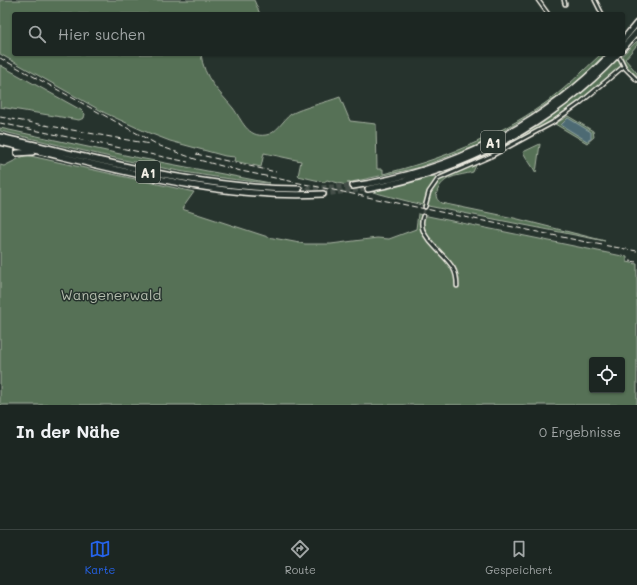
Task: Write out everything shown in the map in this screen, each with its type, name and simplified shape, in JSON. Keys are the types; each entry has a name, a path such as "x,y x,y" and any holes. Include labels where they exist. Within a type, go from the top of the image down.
{"highway":[{"path":"625,38 637,24"},
{"path":"625,46 637,32"},
{"name":"A1","path":"353,186 422,171 454,160 491,143 527,123 555,103 587,77 609,56"},
{"name":"A1","path":"368,189 436,172 500,144 530,127 564,104 619,56"},
{"name":"A1","path":"0,137 184,179 238,186 299,190"},
{"name":"A1","path":"0,142 142,176 210,188 268,194 323,194"},
{"name":"A1","path":"17,153 45,153"}],"street":[{"path":"538,0 547,12"},
{"path":"564,0 565,4"},
{"path":"596,0 601,12"},
{"path":"619,56 624,66 637,80"},
{"path":"425,207 429,192 438,179 491,156 556,120 580,103 624,66"},
{"path":"423,216 421,222 423,230 452,267 456,277 457,286"}],"green space":[{"path":"0,0 254,0 259,12 12,12 12,56 201,56 205,70 212,84 233,108 246,127 254,134 259,135 270,134 291,114 340,97 350,121 376,124 377,169 383,169 383,174 446,155 506,127 551,99 599,56 603,56 581,78 559,96 514,125 474,147 417,168 347,183 374,191 435,176 437,179 440,178 440,175 496,150 540,125 588,88 621,56 625,56 625,53 637,41 637,45 625,59 637,73 637,80 624,66 580,103 556,120 477,163 473,172 447,179 440,186 436,194 438,201 441,203 514,218 605,241 428,206 424,207 422,205 327,180 324,182 298,176 301,161 264,153 261,167 234,161 235,157 225,156 170,141 144,131 105,113 0,54"},
{"path":"0,65 81,110 85,114 84,118 79,120 0,107"},
{"path":"568,116 593,131 594,137 587,143 555,124"},
{"path":"0,128 134,157 270,183 236,180 168,169 0,131"},
{"path":"540,144 536,173 523,152"},
{"name":"Wangenerwald","path":"26,155 194,192 182,209 268,237 305,244 331,244 377,238 389,239 416,229 418,214 627,257 627,262 637,264 637,405 0,405 0,165 4,166"}],"water":[{"path":"568,118 591,132 591,139 587,141 561,125"}],"tunnel":[{"path":"299,189 353,186"},
{"path":"323,194 368,189"},
{"path":"423,216 425,207"}],"railway":[{"path":"0,58 160,146 195,159 241,171 591,243 637,251"},
{"path":"0,117 150,144"},
{"path":"0,123 188,162"},
{"path":"196,154 276,172"},
{"path":"630,261 637,262"}]}
